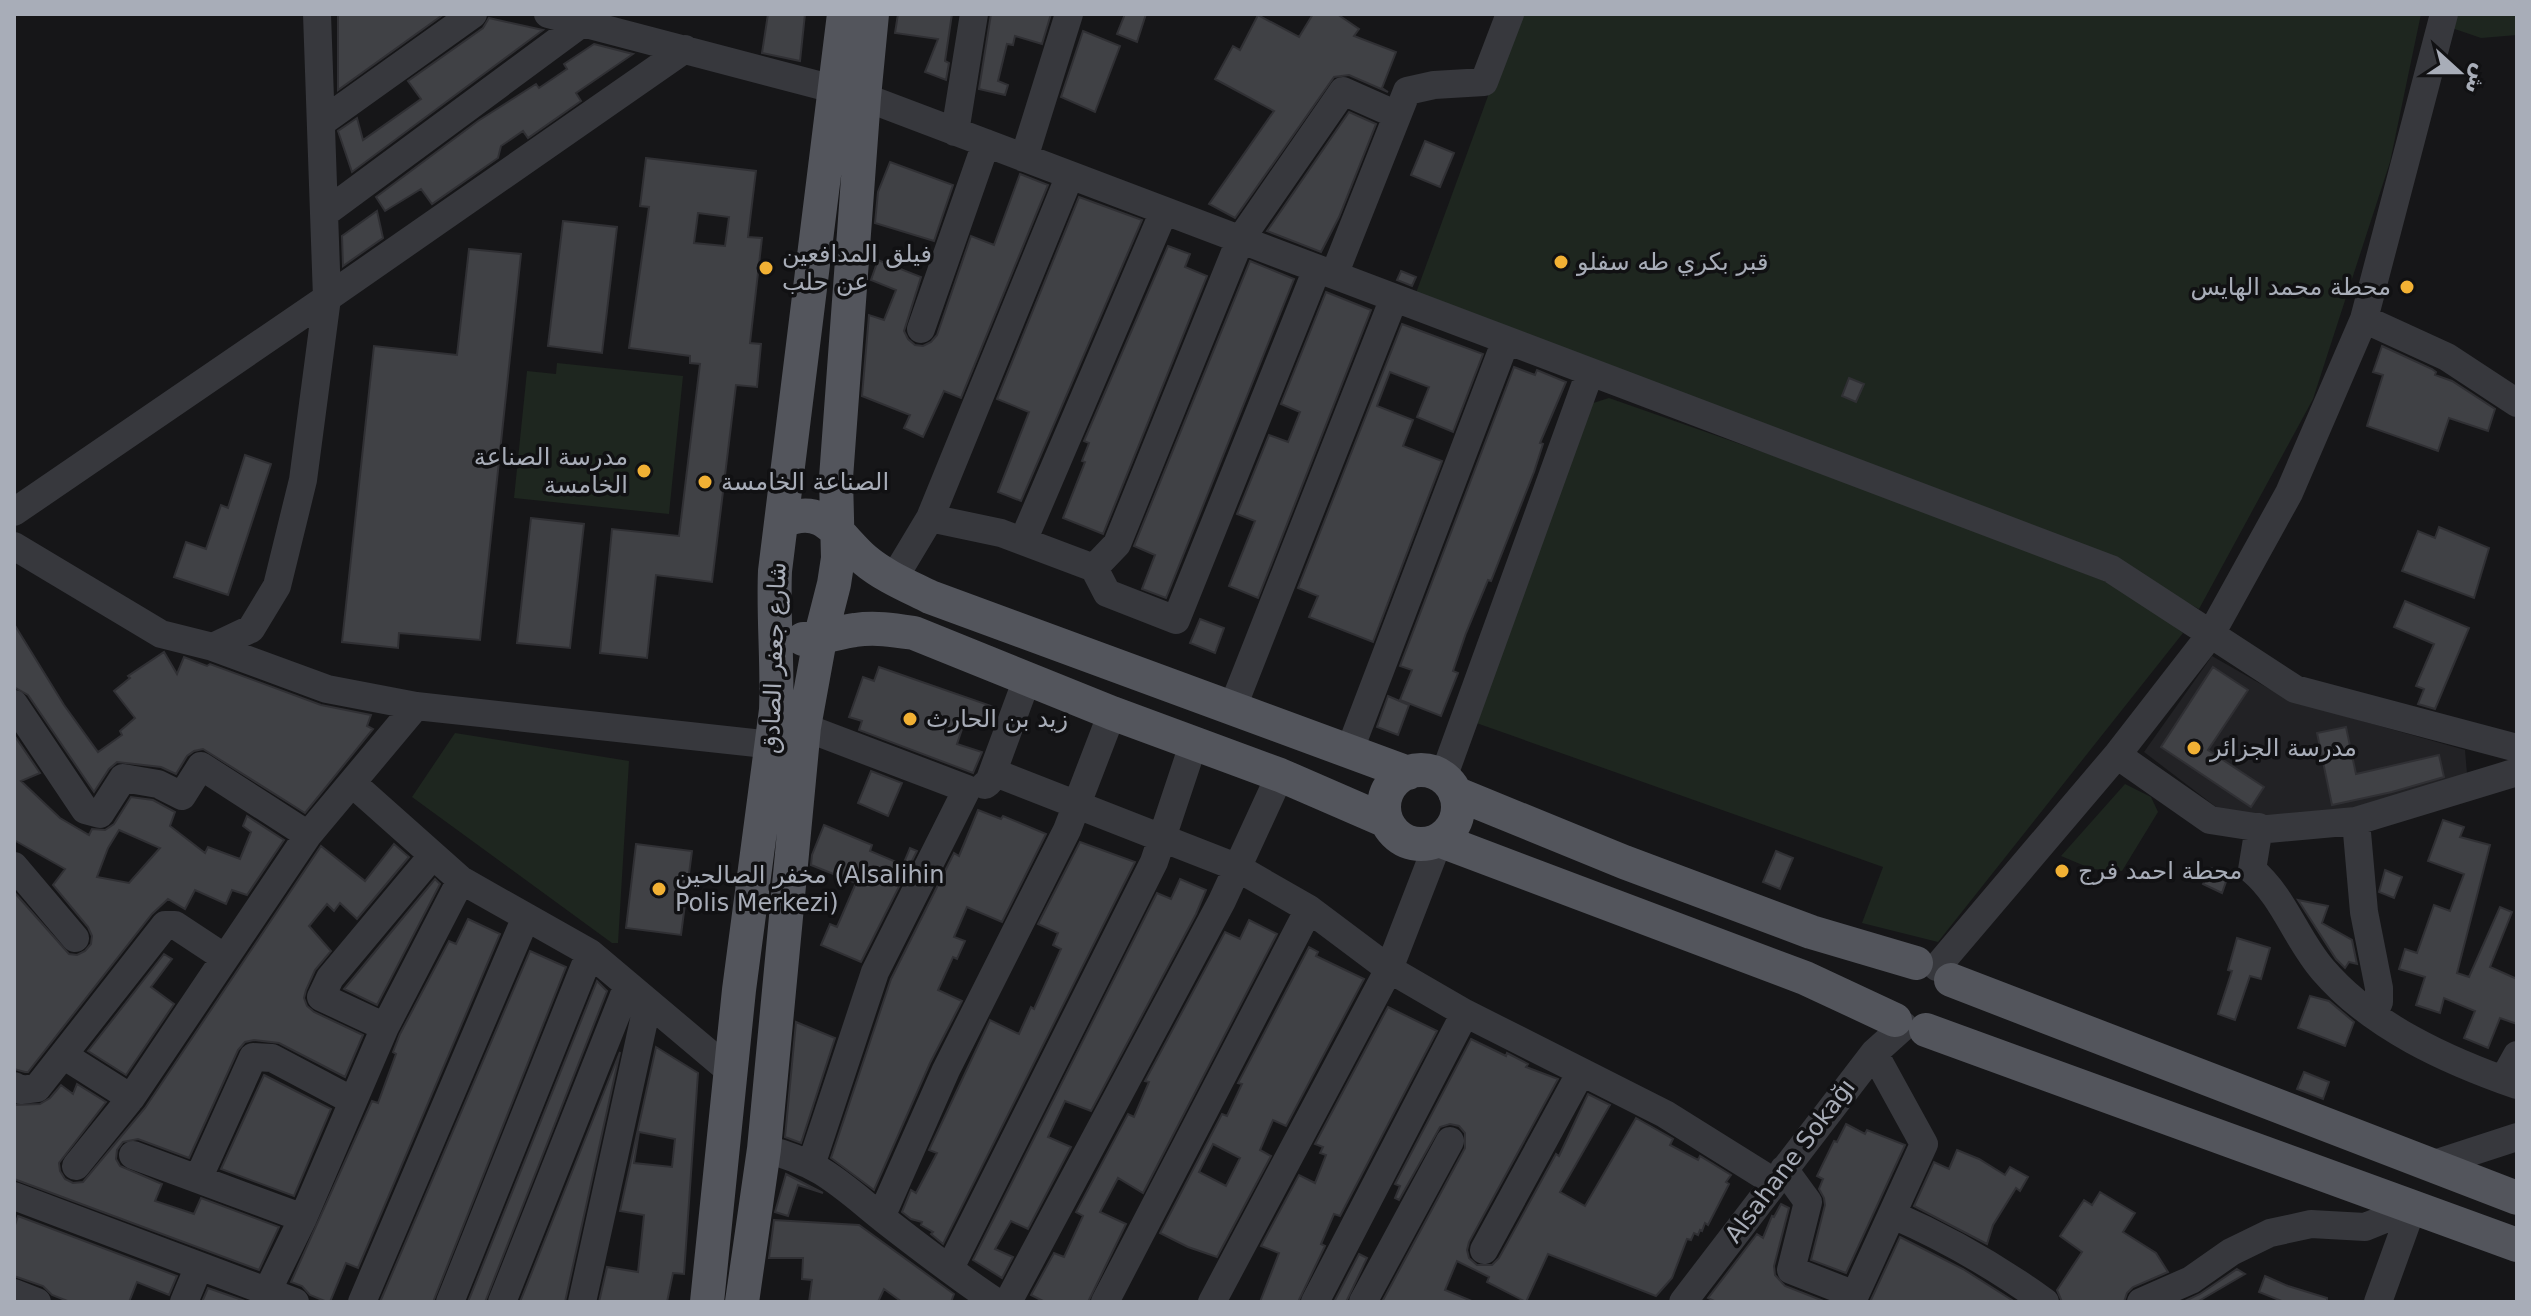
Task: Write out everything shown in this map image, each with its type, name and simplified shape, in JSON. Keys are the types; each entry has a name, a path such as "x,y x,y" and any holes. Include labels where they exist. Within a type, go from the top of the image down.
{"main road":[{"name":"شارع جعفر الصادق","path":"742,1302 764,1149 804,727 820,639 834,584 850,93 844,14"},
{"name":"شارع جعفر الصادق","path":"707,1302 741,975 773,745 777,677 773,627 775,571 850,93 872,14"},
{"path":"783,521 792,517 822,519 866,561 930,597 1408,773"},
{"path":"773,627 795,638 820,639 868,629 914,633 1112,713 1280,775 1386,821"},
{"path":"1449,785 1457,814 1454,824 1439,840 1414,844 1402,840 1393,832 1386,821 1385,798 1390,787 1408,773 1420,770 1432,772 1449,785 1624,862 1811,932 1935,970 2517,1198"},
{"path":"1439,840 1805,978 1908,1025 2517,1245"},
{"path":"1935,970 1953,997 1952,1008 1937,1026 1908,1025 1886,1001 1890,980 1897,971 1935,970"},
{"path":"2404,1204 2393,1193 2394,1176 2404,1162 2421,1162"},
{"path":"2445,1219 2459,1210 2463,1202 2466,1186 2463,1178"}],"street":[{"path":"213,647 251,629 277,586 303,480 327,298 317,14"},
{"path":"322,122 473,14"},
{"path":"548,14 850,93 986,143 2111,569 2295,689 2517,748"},
{"path":"955,132 974,14"},
{"path":"1024,158 1069,14"},
{"path":"930,518 1001,533 1094,568 1107,593 1176,620 1407,91 1434,85 1484,82 1510,14"},
{"path":"1935,970 2117,755 2211,634 2289,493 2364,319 2444,14"},
{"path":"325,213 582,23"},
{"path":"14,512 685,49"},
{"path":"1094,568 1117,544 1240,240 1343,91 1397,115"},
{"path":"921,329 986,143"},
{"path":"894,578 930,518 1070,175"},
{"path":"1023,541 1164,211"},
{"path":"1232,709 1394,298"},
{"path":"2364,319 2447,357 2517,403"},
{"path":"1349,752 1506,340"},
{"path":"1449,785 1590,372"},
{"path":"14,546 161,634 213,647 327,689 416,706 773,745"},
{"path":"804,727 967,789 980,789 989,782 1027,679"},
{"path":"14,704 85,810 100,814 123,778 158,784 182,796 201,766 308,835"},
{"path":"76,1166 131,1098 308,835 416,706"},
{"path":"881,1217 946,1070 1067,830 1112,713"},
{"path":"950,1268 1154,862 1194,742"},
{"path":"2117,755 2210,820 2259,827 2356,821 2517,772"},
{"path":"993,772 1236,867 1309,909 1389,969 1465,1013 1779,1175 1808,1202 1791,1270 1855,1295 1924,1144 1874,1053"},
{"path":"1008,1302 1222,901 1280,775"},
{"path":"352,783 461,880 590,953 730,1071"},
{"path":"811,1165 875,972 967,789"},
{"path":"2356,821 2364,912 2379,988 2379,1002 2374,1013"},
{"path":"2259,827 2252,870 2269,884 2323,970 2374,1013 2415,1042 2472,1070 2510,1083 2517,1055"},
{"path":"1212,1302 1389,969 1439,840"},
{"path":"385,1027 321,997 330,978 433,855"},
{"path":"14,866 75,938"},
{"path":"264,1296 303,1218 385,1027 461,880"},
{"path":"1105,1302 1309,909"},
{"path":"362,1302 526,917"},
{"path":"14,1086 21,1090 37,1088 165,925 175,925 225,958"},
{"path":"450,1302 590,953"},
{"path":"502,1302 638,993"},
{"path":"582,1302 638,993"},
{"path":"1315,1302 1465,1013"},
{"name":"Alsahane Sokağı","path":"1683,1302 1874,1053 1908,1025"},
{"path":"63,1055 131,1098"},
{"path":"198,1179 253,1057 272,1058 353,1101"},
{"path":"1484,1250 1581,1072"},
{"path":"2421,1162 2517,1137"},
{"path":"1363,1302 1450,1141"},
{"path":"764,1149 793,1156 831,1176 996,1302"},
{"path":"133,1155 303,1218"},
{"path":"14,1196 199,1266 264,1296 295,1302"},
{"path":"2141,1302 2191,1280 2231,1252 2270,1233 2311,1224 2365,1227 2404,1204"},
{"path":"2378,1302 2404,1204"},
{"path":"1893,1215 1944,1239 2045,1302"},
{"path":"184,1302 199,1266"},
{"path":"14,1293 37,1302"}],"shaded area":[{"path":"1518,14 2421,14 2390,162 2313,399 2199,609 2140,576 1416,293"},
{"path":"2451,14 2517,14 2517,35 2481,38 2449,27"},
{"path":"557,363 683,376 669,514 514,498 527,371 556,374"},
{"path":"1609,398 1874,491 2104,581 2152,609 2183,633 1938,942 1862,923 1883,867 1465,719 1590,404"},
{"path":"2212,656 2302,704 2465,750 2467,774 2336,813 2251,817 2220,810 2144,752"},
{"path":"455,733 629,761 618,943 612,943 412,797"},
{"path":"2125,784 2151,797 2158,812 2122,871 2092,869 2061,856"}],"building":[{"path":"338,14 444,14 338,90"},
{"path":"768,14 805,14 800,61 762,53"},
{"path":"898,14 952,14 945,61 949,63 946,80 925,72 938,39 895,33"},
{"path":"991,14 1051,14 1042,44 1015,36 1013,45 1007,44 998,81 1008,85 1005,95 979,89"},
{"path":"1125,14 1146,14 1137,42 1117,34"},
{"path":"1313,14 1337,14 1359,29 1354,36 1396,52 1382,88 1388,92 1349,75 1334,77 1235,218 1209,204 1274,111 1215,79 1233,46 1240,50 1258,15 1299,37"},
{"path":"489,18 543,30 352,172 338,131 357,118 363,140 421,99 408,81 483,28"},
{"path":"1083,31 1120,46 1095,112 1061,97"},
{"path":"594,44 633,54 576,93 581,101 528,138 523,131 501,146 498,158 432,204 421,189 385,211 376,197 478,121 536,84 539,88 567,69 564,64"},
{"path":"1349,112 1376,124 1339,217 1321,252 1267,231"},
{"path":"1425,141 1454,153 1440,187 1411,175"},
{"path":"646,158 756,171 748,237 762,238 750,343 761,344 757,387 736,385 712,582 656,575 647,658 600,653 612,529 679,536 700,364 690,363 690,356 629,348 649,207 640,206","holes":["698,213 729,217 725,246 694,243"]},
{"path":"890,162 953,185 934,241 875,223 878,192"},
{"path":"1020,174 1048,185 961,398 944,391 923,437 904,428 910,415 862,396 869,315 884,320 896,290 871,280 878,260 921,277 904,331 915,345 923,346 931,342 937,335 971,236 994,245"},
{"path":"1079,197 1142,220 1021,501 998,492 1029,412 997,399"},
{"path":"377,211 383,238 343,266 342,236"},
{"path":"563,221 617,227 602,353 548,346"},
{"path":"1168,246 1190,254 1185,267 1207,276 1103,534 1063,518 1085,462 1082,461 1089,443 1084,441"},
{"path":"469,249 521,254 480,640 399,633 398,648 342,642 374,346 457,355"},
{"path":"1250,261 1294,279 1166,598 1142,589 1155,555 1134,546"},
{"path":"1401,271 1416,277 1412,286 1397,280"},
{"path":"1326,292 1371,310 1258,598 1229,586 1255,521 1237,514 1269,435 1288,442 1300,412 1281,404"},
{"path":"1402,324 1483,354 1453,432 1417,417 1429,387 1390,372 1377,406 1413,420 1403,446 1442,461 1373,642 1309,617 1318,596 1298,588"},
{"path":"2382,346 2432,369 2435,375 2452,381 2495,409 2488,431 2449,418 2438,451 2367,426 2383,375 2373,372"},
{"path":"1514,367 1535,375 1537,370 1566,382 1540,443 1543,444 1534,472 1491,581 1488,580 1466,633 1453,671 1458,673 1441,716 1400,700 1412,670 1400,666"},
{"path":"1849,378 1864,384 1856,402 1842,396"},
{"path":"245,455 271,464 228,595 174,577 186,542 206,549 221,505 228,508"},
{"path":"531,518 584,524 570,648 517,643"},
{"path":"2439,527 2489,548 2474,598 2402,571 2418,531 2435,538"},
{"path":"2405,601 2469,628 2435,709 2418,704 2424,689 2416,686 2434,644 2394,627"},
{"path":"1200,619 1224,628 1215,653 1190,643"},
{"path":"14,624 64,705 98,752 122,735 120,731 135,718 114,691 130,678 128,676 164,652 177,674 184,657 207,666 210,664 321,705 371,715 367,726 373,729 305,813 203,749 187,756 176,774 161,767 117,762 94,792 28,695 14,687"},
{"name":"زيد بن الحارث","path":"879,667 997,708 992,722 967,714 957,744 982,752 973,773 859,730 862,721 849,717 863,677 874,681"},
{"path":"2213,667 2248,690 2208,750 2264,787 2251,807 2161,747"},
{"path":"1388,696 1409,705 1398,735 1377,727"},
{"path":"2346,727 2356,774 2439,755 2444,777 2332,805 2317,733"},
{"path":"14,735 40,773 21,781 60,818 89,835 92,829 105,830 114,824 131,797 153,800 175,812 170,826 205,853 208,847 240,859 251,832 243,826 247,816 284,840 247,895 232,890 226,904 195,890 185,909 168,899 152,914 25,1072 14,1069 14,892 69,954 77,955 85,951 91,944 92,936 53,885 65,869 14,840","holes":["119,830 160,848 129,883 97,877"]},
{"path":"871,771 902,783 888,816 858,803"},
{"path":"978,810 1001,819 1003,816 1046,834 1002,922 967,907 954,937 965,941 957,959 953,957 938,990 962,1001 930,1063 874,1190 831,1158 891,979 954,853 959,856"},
{"path":"2443,820 2464,827 2460,837 2490,845 2457,973 2469,977 2500,907 2512,912 2490,967 2517,979 2517,1024 2500,1018 2488,1048 2464,1038 2475,1011 2444,998 2440,1013 2416,1005 2425,977 2399,969 2405,949 2417,953 2434,905 2450,911 2464,874 2428,861"},
{"path":"824,825 872,845 870,851 903,865 910,848 917,851 861,962 821,945 830,924 837,927 856,883 811,865"},
{"path":"1080,842 1135,862 943,1244 931,1234 933,1232 921,1225 922,1222 902,1212 911,1190 916,1193 937,1153 929,1150 990,1020 1019,1034 1031,1007 1034,1009 1061,949 1053,945 1058,933 1038,924"},
{"path":"394,844 409,857 357,919 340,903 334,911 327,904 309,926 331,951 315,970 306,990 304,998 307,1006 363,1035 345,1077 279,1043 245,1042 238,1050 189,1158 138,1139 123,1142 117,1150 116,1159 120,1166 162,1184 155,1201 194,1214 201,1198 279,1227 259,1270 14,1179 14,1105 40,1104 61,1085 73,1094 77,1084 106,1102 59,1163 65,1179 73,1183 83,1182 145,1108 321,846 365,881"},
{"name":"مخفر الصالحين (Alsalihin Polis Merkezi)","path":"636,844 692,851 681,935 626,928"},
{"path":"1776,851 1793,858 1780,889 1763,882"},
{"path":"2211,868 2228,876 2222,893 2203,884"},
{"path":"2385,870 2402,877 2394,898 2379,892"},
{"path":"435,879 440,884 377,1005 344,989"},
{"path":"1180,879 1206,890 1196,914 1091,1111 1065,1101 1048,1137 1071,1147 1028,1229 1011,1221 995,1249 1013,1257 1002,1278 973,1260 1157,893 1171,899"},
{"path":"2298,900 2328,906 2322,923 2352,940 2357,964 2349,962 2345,968 2336,959"},
{"path":"468,919 500,934 358,1268 346,1263 330,1302 327,1302 291,1282 372,1101 378,1103 400,1034 449,941 456,944"},
{"path":"1249,920 1277,934 1143,1193 1118,1178 1100,1212 1126,1224 1088,1302 1045,1302 1031,1295 1054,1253 1064,1257 1083,1216 1076,1212 1128,1114 1134,1117 1149,1082 1145,1081 1225,932 1240,939"},
{"path":"2237,938 2270,948 2261,979 2250,976 2235,1020 2218,1014 2232,971 2228,970"},
{"path":"1309,947 1318,952 1316,956 1364,979 1286,1126 1273,1120 1260,1150 1271,1156 1217,1257 1160,1233 1222,1114 1227,1116 1242,1084 1238,1083","holes":["1213,1144 1240,1158 1226,1186 1199,1172"]},
{"path":"530,951 566,967 433,1302 380,1302"},
{"path":"164,954 172,959 151,987 174,1004 126,1075 88,1051"},
{"path":"597,981 607,991 485,1302 468,1302"},
{"path":"2310,996 2329,1001 2354,1022 2345,1046 2298,1028"},
{"path":"1388,1007 1437,1031 1340,1216 1334,1214 1321,1244 1325,1246 1298,1302 1260,1302 1279,1253 1261,1246 1299,1175 1315,1183 1326,1155 1320,1153 1323,1147 1315,1144"},
{"path":"796,1022 835,1038 801,1143 785,1137"},
{"path":"1471,1039 1506,1056 1507,1053 1528,1064 1526,1067 1558,1079 1469,1242 1469,1258 1477,1265 1492,1265 1499,1258 1556,1154 1559,1156 1588,1094 1610,1105 1560,1192 1585,1206 1636,1118 1673,1139 1670,1145 1698,1160 1700,1156 1731,1175 1708,1225 1705,1223 1698,1235 1694,1233 1691,1240 1687,1239 1672,1278 1656,1296 1548,1254 1526,1302 1487,1282 1489,1277 1457,1261 1445,1290 1474,1302 1382,1302 1465,1148 1465,1133 1459,1126 1450,1124 1440,1127 1399,1200 1395,1198 1400,1186 1395,1184"},
{"path":"656,1047 698,1073 684,1274 673,1273 667,1302 599,1302 607,1267 638,1272 644,1215 620,1211","holes":["639,1132 675,1139 672,1167 634,1163"]},
{"path":"620,1052 565,1302 520,1302"},
{"path":"2304,1072 2329,1082 2323,1099 2297,1089"},
{"path":"264,1075 331,1109 294,1196 221,1169"},
{"path":"1846,1124 1865,1134 1867,1130 1905,1145 1846,1273 1811,1260 1825,1205 1819,1189 1823,1179 1817,1176"},
{"path":"1957,1150 2005,1175 2010,1167 2028,1177 2020,1191 2016,1188 1993,1225 1987,1244 1914,1206 1934,1162 1949,1169"},
{"path":"786,1174 823,1193 798,1185 788,1216 775,1212"},
{"path":"2100,1192 2135,1213 2123,1232 2156,1253 2168,1272 2133,1287 2124,1302 2062,1302 2057,1290 2082,1252 2060,1236 2084,1200 2092,1205"},
{"path":"1781,1204 1789,1208 1774,1266 1775,1275 1785,1286 1826,1302 1716,1302 1708,1298 1757,1234 1763,1238"},
{"path":"18,1216 177,1276 169,1295 137,1282 129,1302 70,1302 52,1295 43,1286 14,1276 14,1228"},
{"path":"774,1220 859,1225 954,1294 951,1302 902,1302 884,1289 878,1302 809,1302 812,1280 802,1279 803,1258 769,1258"},
{"path":"1900,1237 1963,1269 2015,1302 1870,1302"},
{"path":"1359,1254 1367,1258 1346,1302 1334,1302"},
{"path":"2237,1269 2245,1274 2197,1302 2183,1302 2200,1294"},
{"path":"2265,1276 2327,1298 2327,1302 2284,1302 2259,1292"},
{"path":"208,1288 245,1301 245,1302 202,1302"}],"place":[{"name":"قبر بكري طه سفلو","path":"1561,262"},
{"name":"فيلق المدافعين عن حلب","path":"766,268"},
{"name":"محطة محمد الهايس","path":"2407,287"},
{"name":"مدرسة الصناعة الخامسة","path":"644,471"},
{"name":"الصناعة الخامسة","path":"705,482"},
{"name":"زيد بن الحارث","path":"910,719"},
{"name":"مدرسة الجزائر","path":"2194,748"},
{"name":"محطة احمد فرج","path":"2062,871"},
{"name":"مخفر الصالحين (Alsalihin Polis Merkezi)","path":"659,889"}]}
